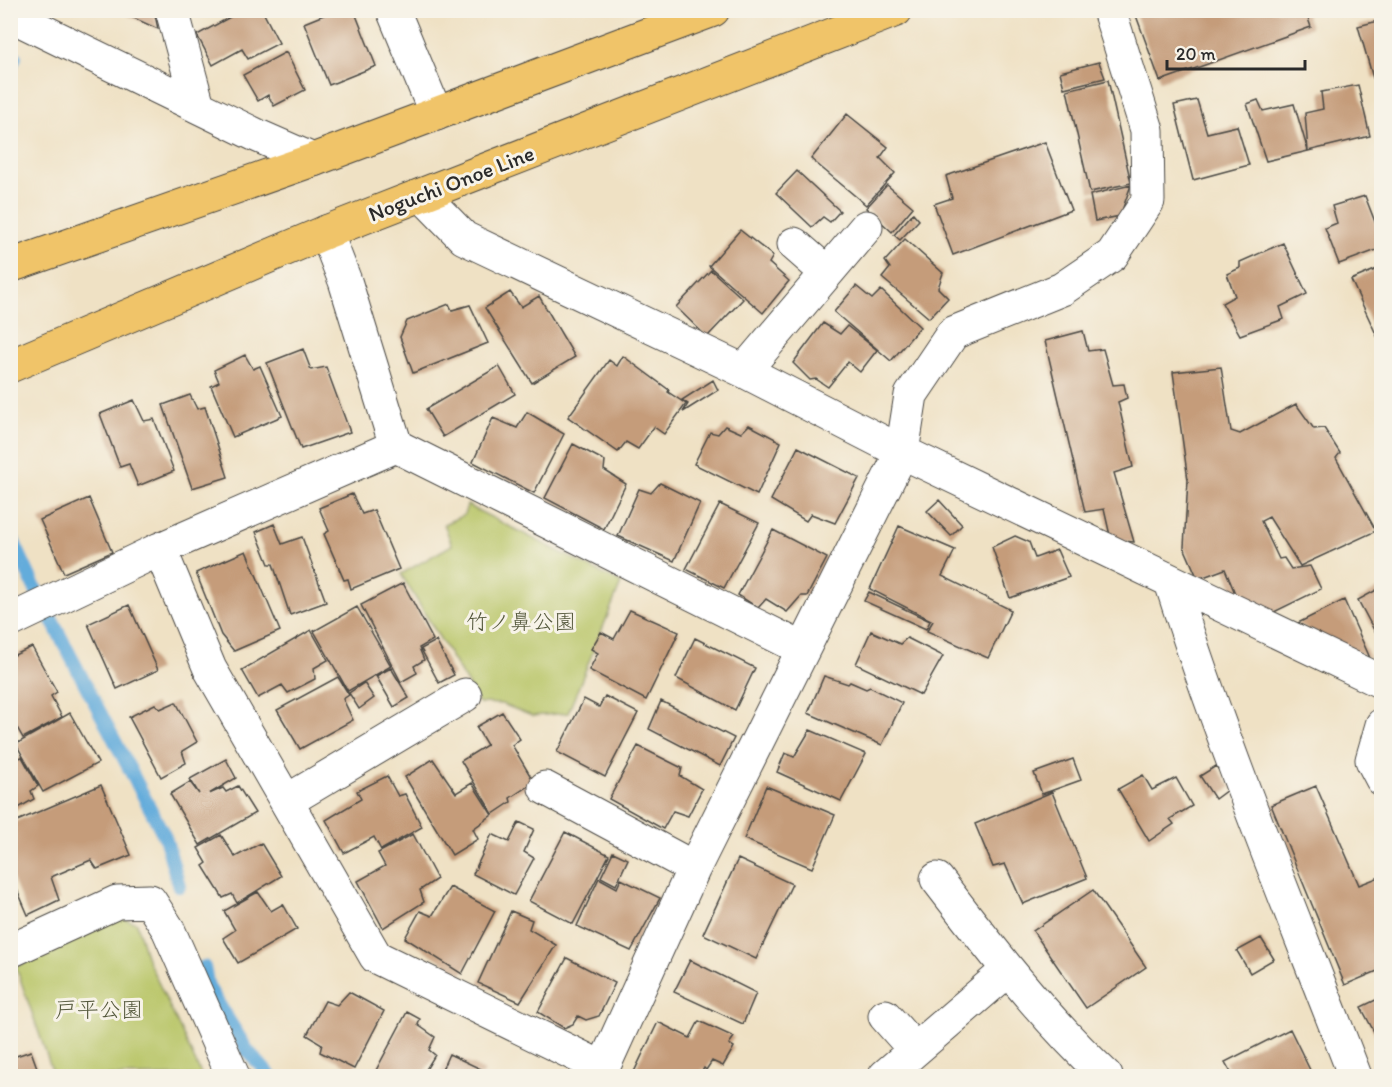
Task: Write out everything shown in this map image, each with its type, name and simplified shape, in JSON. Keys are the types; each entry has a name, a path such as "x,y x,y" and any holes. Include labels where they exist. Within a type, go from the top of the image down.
{"main road":[{"name":"Noguchi Onoe Line","path":"10,366 326,232 896,10"},
{"path":"10,266 313,160 693,14"}],"street":[{"path":"172,10 198,106"},
{"path":"393,10 436,114"},
{"path":"160,549 210,669 376,957 604,1072 694,868 902,452 911,394 953,333 1062,289 1112,255 1149,201 1147,130 1109,10"},
{"path":"10,15 313,160"},
{"path":"422,195 464,238 744,371 902,452 1382,682"},
{"path":"744,371 866,227"},
{"path":"326,232 345,281 396,446 803,649"},
{"path":"794,244 827,273"},
{"path":"19,617 160,549 396,446"},
{"path":"1171,582 1218,722 1355,1077"},
{"path":"286,801 465,695"},
{"path":"1382,725 1372,760 1382,779"},
{"path":"545,788 694,868"},
{"path":"937,879 1008,970 1076,1048 1106,1077"},
{"path":"10,951 117,902 150,901 168,929 232,1077"},
{"path":"885,1077 1008,970"},
{"path":"885,1016 915,1050"}],"green space":[{"name":"竹ノ鼻公園","path":"467,505 621,583 568,713 532,716 502,704 479,703 401,574 452,545 444,524 464,515"},
{"name":"戸平公園","path":"115,916 137,923 146,956 202,1076 54,1076 16,967"}],"building":[{"path":"116,10 154,10 158,29"},
{"path":"243,10 262,10 279,43 248,59 242,49 213,65 197,35"},
{"path":"336,10 354,10 376,66 329,85 304,23"},
{"path":"1134,10 1305,10 1311,27 1160,81"},
{"path":"1382,20 1382,76 1373,78 1358,26"},
{"path":"286,52 305,90 274,106 268,95 258,101 243,75"},
{"path":"1099,62 1105,78 1064,88 1060,72"},
{"path":"1108,80 1131,183 1090,192 1067,90"},
{"path":"1358,85 1370,136 1308,151 1305,113 1323,109 1321,92"},
{"path":"1197,100 1207,133 1237,126 1249,165 1193,180 1174,105"},
{"path":"1258,100 1263,111 1294,104 1308,151 1266,161 1247,104"},
{"path":"847,114 888,147 880,158 895,173 866,205 811,159"},
{"path":"1045,142 1071,210 953,255 934,204 952,198 946,176"},
{"path":"797,171 840,211 830,222 823,217 812,227 776,193"},
{"path":"887,185 913,207 892,232 866,208"},
{"path":"1131,185 1120,216 1095,221 1090,195"},
{"path":"1365,196 1382,240 1382,248 1339,264 1325,228 1337,223 1332,206"},
{"path":"913,213 919,220 900,240 894,235"},
{"path":"740,230 773,256 769,263 789,281 763,313 709,266"},
{"path":"905,239 943,273 938,288 948,298 929,318 882,278 890,268 885,261"},
{"path":"1283,243 1307,294 1280,307 1284,319 1240,335 1222,303 1235,296 1227,274 1240,268 1240,262"},
{"path":"1382,267 1382,347 1351,280"},
{"path":"711,270 743,299 707,337 676,307"},
{"path":"856,286 872,299 881,290 920,327 891,361 834,312"},
{"path":"510,292 521,307 539,296 575,357 532,383 485,308"},
{"path":"449,304 452,310 470,305 488,343 413,373 400,337 407,321"},
{"path":"823,323 840,334 847,326 877,350 860,372 848,362 828,387 816,379 810,380 793,363"},
{"path":"1083,331 1088,351 1103,349 1113,385 1124,384 1127,398 1118,402 1133,467 1114,473 1134,542 1111,540 1104,509 1085,512 1045,341"},
{"path":"303,349 311,370 326,367 350,432 301,449 267,363"},
{"path":"245,355 253,369 260,366 282,416 233,437 211,386 219,382 214,370"},
{"path":"623,356 686,404 664,434 654,427 638,449 626,442 618,452 568,417 609,360 617,366"},
{"path":"499,366 515,394 443,437 426,409"},
{"path":"1221,367 1231,431 1240,434 1296,404 1314,429 1324,428 1340,453 1336,458 1376,531 1300,566 1269,517 1261,521 1279,559 1284,558 1291,569 1310,566 1321,589 1266,616 1239,603 1225,569 1198,579 1184,547 1188,480 1173,372"},
{"path":"713,380 718,390 683,412 688,404 682,400"},
{"path":"190,395 197,409 205,407 228,477 192,488 163,405"},
{"path":"134,400 144,421 154,419 174,471 138,486 129,464 120,467 100,414"},
{"path":"527,412 564,434 534,493 473,462 493,418 517,428"},
{"path":"749,425 781,442 757,495 694,464 710,432 718,434 725,426 741,433"},
{"path":"573,444 605,461 604,470 626,484 604,529 545,498"},
{"path":"798,447 859,478 835,523 811,514 806,521 771,500"},
{"path":"660,483 700,503 674,561 618,536 639,489 651,493"},
{"path":"352,494 362,514 374,510 399,569 351,589 348,579 344,580 324,534 329,531 319,508"},
{"path":"89,498 112,552 64,573 40,520"},
{"path":"939,500 962,525 951,536 927,511"},
{"path":"720,504 759,523 724,588 686,569"},
{"path":"274,524 282,544 302,537 326,602 290,615 273,564 269,564 256,532"},
{"path":"899,526 955,550 942,576 1011,610 988,658 927,631 933,621 870,589"},
{"path":"773,530 827,558 807,596 801,596 787,612 766,599 758,608 738,595"},
{"path":"1015,536 1029,542 1035,558 1057,550 1069,577 1010,598 992,547"},
{"path":"246,551 280,631 234,651 221,635 196,573"},
{"path":"403,583 433,640 419,648 424,660 414,666 417,673 401,682 361,605"},
{"path":"1382,587 1382,645 1358,600"},
{"path":"869,592 930,621 926,629 864,601"},
{"path":"1344,600 1370,658 1296,624"},
{"path":"129,605 158,670 117,689 88,624"},
{"path":"357,607 391,666 348,691 314,631"},
{"path":"630,610 679,632 646,700 589,670 598,653 591,649 601,632 614,639"},
{"path":"311,630 328,660 314,668 315,679 288,693 282,685 258,698 242,670"},
{"path":"871,631 900,644 907,638 943,656 921,695 856,664"},
{"path":"695,638 755,668 735,710 676,678"},
{"path":"436,641 454,675 439,683 421,649"},
{"path":"32,647 57,692 51,696 62,717 23,738 10,715 10,657"},
{"path":"391,668 409,698 394,707 376,676"},
{"path":"824,676 848,684 850,682 866,689 870,687 902,703 882,745 808,713"},
{"path":"338,677 349,695 343,699 353,720 300,749 277,710"},
{"path":"364,683 374,698 359,709 349,693"},
{"path":"605,696 638,713 605,777 557,752 584,699 599,707"},
{"path":"661,701 734,738 720,766 649,729"},
{"path":"176,702 197,742 182,751 186,763 161,777 129,717 155,704 160,709"},
{"path":"502,712 520,739 512,745 534,782 510,798 511,802 493,814 461,761 487,745 476,727"},
{"path":"70,713 98,763 43,792 16,744"},
{"path":"810,730 866,754 841,801 777,772 785,753 794,757"},
{"path":"638,746 682,768 680,776 702,789 688,816 673,811 663,829 609,799"},
{"path":"22,757 38,786 31,791 34,799 10,813 10,761"},
{"path":"226,759 236,778 209,794 223,788 226,792 238,786 255,813 200,845 170,794 190,782 199,794 190,779"},
{"path":"433,759 456,793 472,783 492,815 473,829 478,839 452,855 405,777"},
{"path":"1073,759 1081,780 1042,794 1034,773"},
{"path":"1216,766 1231,787 1215,799 1200,776"},
{"path":"1143,775 1152,790 1176,778 1192,806 1170,819 1174,824 1149,841 1118,789"},
{"path":"387,776 398,796 405,794 422,827 381,850 374,837 344,853 326,820 361,799 357,791"},
{"path":"101,785 131,855 97,869 91,860 51,877 59,900 28,915 10,873 10,824"},
{"path":"766,786 835,815 812,868 744,839"},
{"path":"1316,786 1359,885 1382,876 1382,969 1345,985 1271,805"},
{"path":"1052,792 1087,878 1023,904 1005,864 993,867 975,824"},
{"path":"519,822 534,829 524,852 534,858 514,895 473,874 492,834 509,842"},
{"path":"565,832 609,855 573,924 529,901"},
{"path":"413,834 437,879 420,890 424,902 383,928 358,881 385,866 378,853"},
{"path":"221,835 235,857 261,843 281,876 237,903 232,894 223,898 203,866 207,863 198,848"},
{"path":"613,852 628,859 616,885 601,877"},
{"path":"738,859 792,884 756,959 703,934"},
{"path":"599,878 617,888 621,879 660,898 631,951 577,926"},
{"path":"450,887 495,911 462,974 405,938 420,911 432,916"},
{"path":"1093,890 1146,967 1086,1008 1033,931"},
{"path":"258,892 271,911 283,904 297,929 238,963 223,938 235,930 224,911"},
{"path":"511,911 532,920 529,929 556,945 520,1002 478,983"},
{"path":"1261,938 1274,959 1250,973 1237,951"},
{"path":"567,958 615,983 599,1016 586,1020 578,1016 573,1024 564,1028 538,1012"},
{"path":"690,960 756,993 743,1024 674,992"},
{"path":"349,992 384,1011 354,1069 320,1052 322,1044 307,1035 325,1001 337,1005"},
{"path":"1382,997 1382,1047 1361,1007"},
{"path":"407,1012 420,1019 418,1025 435,1037 429,1050 435,1055 422,1076 373,1076"},
{"path":"699,1021 734,1037 729,1044 734,1047 723,1066 712,1061 699,1076 688,1072 686,1076 643,1076 634,1072 658,1022 690,1038"},
{"path":"1290,1029 1310,1070 1296,1076 1233,1076 1225,1062"},
{"path":"31,1051 40,1076 10,1076 10,1058"},
{"path":"449,1054 485,1071 482,1076 439,1076"}],"waterway":[{"path":"10,67 15,57"},
{"path":"10,534 34,586 165,837 179,886"},
{"path":"204,967 208,987 247,1050 270,1076"}]}
